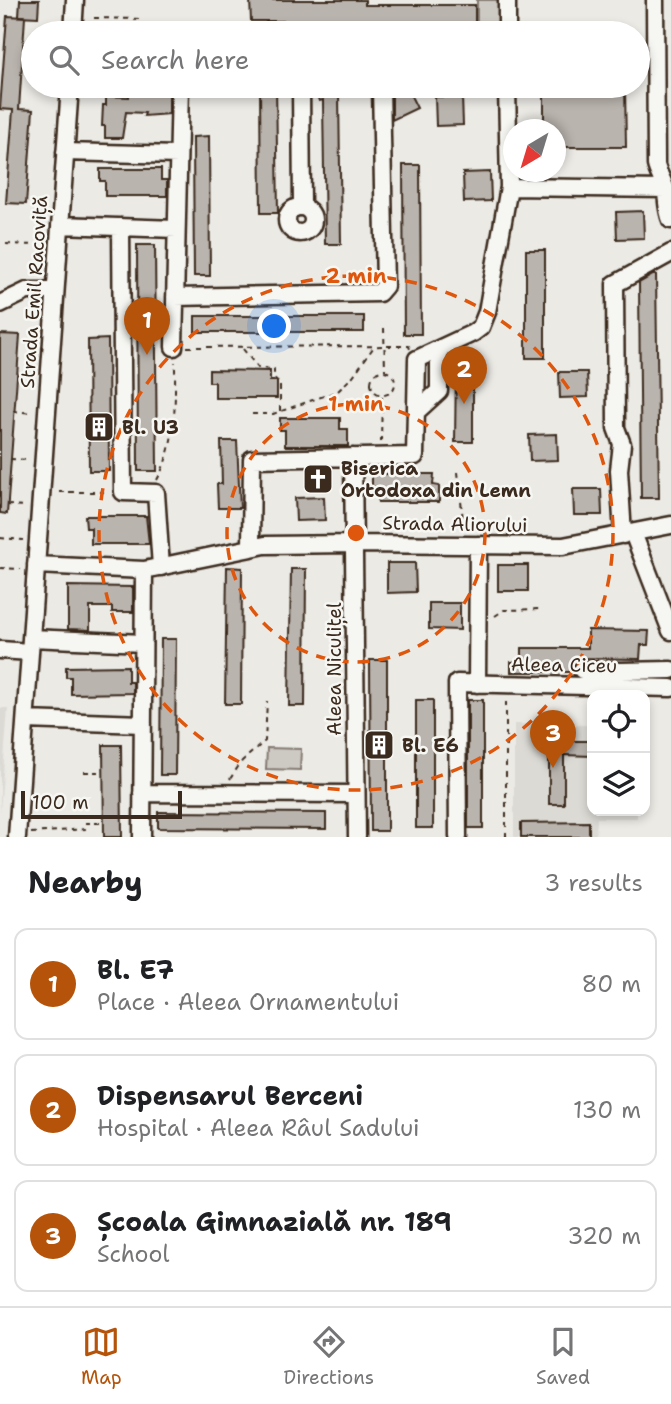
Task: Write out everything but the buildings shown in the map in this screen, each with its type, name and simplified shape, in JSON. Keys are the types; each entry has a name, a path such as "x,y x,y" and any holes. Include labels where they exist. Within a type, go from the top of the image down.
{"street":[{"path":"74,21 75,0"},
{"path":"507,0 507,21"},
{"path":"655,0 656,165 659,177 668,187 667,206 671,220"},
{"name":"Strada Emil Racoviță","path":"18,836 31,645 29,567 55,291 68,98"},
{"path":"174,348 180,98"},
{"path":"301,98 302,207"},
{"path":"175,297 379,293 383,290 381,98"},
{"path":"251,547 252,459 415,456 416,359 473,333 485,320 509,187 507,98"},
{"path":"65,152 178,155"},
{"path":"509,187 668,187"},
{"path":"60,225 176,229"},
{"path":"121,227 123,492 156,493 161,567"},
{"path":"671,253 615,284 616,428 622,444 619,470 628,534 671,631"},
{"path":"0,304 27,291 55,291"},
{"path":"416,412 439,391 439,349"},
{"name":"Aleea Niculițel","path":"353,457 357,837"},
{"name":"Strada Aliorului","path":"29,567 144,570 251,547 354,544 574,545 671,525"},
{"path":"472,545 477,684"},
{"path":"142,837 144,570"},
{"path":"0,650 31,645 143,643"},
{"path":"582,670 620,679 671,670"},
{"name":"Aleea Ciceu","path":"458,837 457,683 506,684 620,679 671,688"},
{"path":"26,720 143,724"},
{"path":"142,793 356,794"}],"path":[{"path":"94,18 139,19"},
{"path":"6,244 35,245"},
{"path":"384,328 385,371"},
{"path":"156,493 157,480 165,461 175,415 174,348 408,346 416,359"},
{"path":"242,347 258,368 274,369 274,378 281,383 280,412"},
{"path":"252,414 280,412 343,387 374,347"},
{"path":"385,371 394,378 394,386 390,393 382,395 375,392 371,382 374,375 385,371"},
{"path":"381,456 382,395"},
{"path":"13,411 32,413"},
{"path":"10,459 29,460"},
{"path":"458,472 472,545"},
{"path":"59,492 123,492"},
{"path":"7,505 25,506"},
{"path":"0,538 23,540"},
{"path":"0,568 29,567"},
{"path":"495,616 504,610 542,609"},
{"path":"506,684 506,837"},
{"path":"225,793 234,771 265,741 267,701"},
{"path":"84,772 103,772"},
{"path":"85,823 104,823"},
{"path":"18,836 86,829"}],"shaded area":[{"path":"477,0 500,0 500,21 477,21"},
{"path":"0,708 8,708 0,812"},
{"path":"514,724 587,725 587,816 637,818 597,818 596,837 514,837"},
{"path":"267,748 301,749 300,770 266,769"}],"place":[{"name":"Bl. E7","path":"147,355"},
{"name":"Dispensarul Berceni","path":"464,404"},
{"name":"Bl. U3","path":"99,427"},
{"name":"Biserica Ortodoxa din Lemn","path":"318,479"},
{"name":"Bl. E6","path":"379,745"},
{"name":"Școala Gimnazială nr. 189","path":"553,768"}]}
